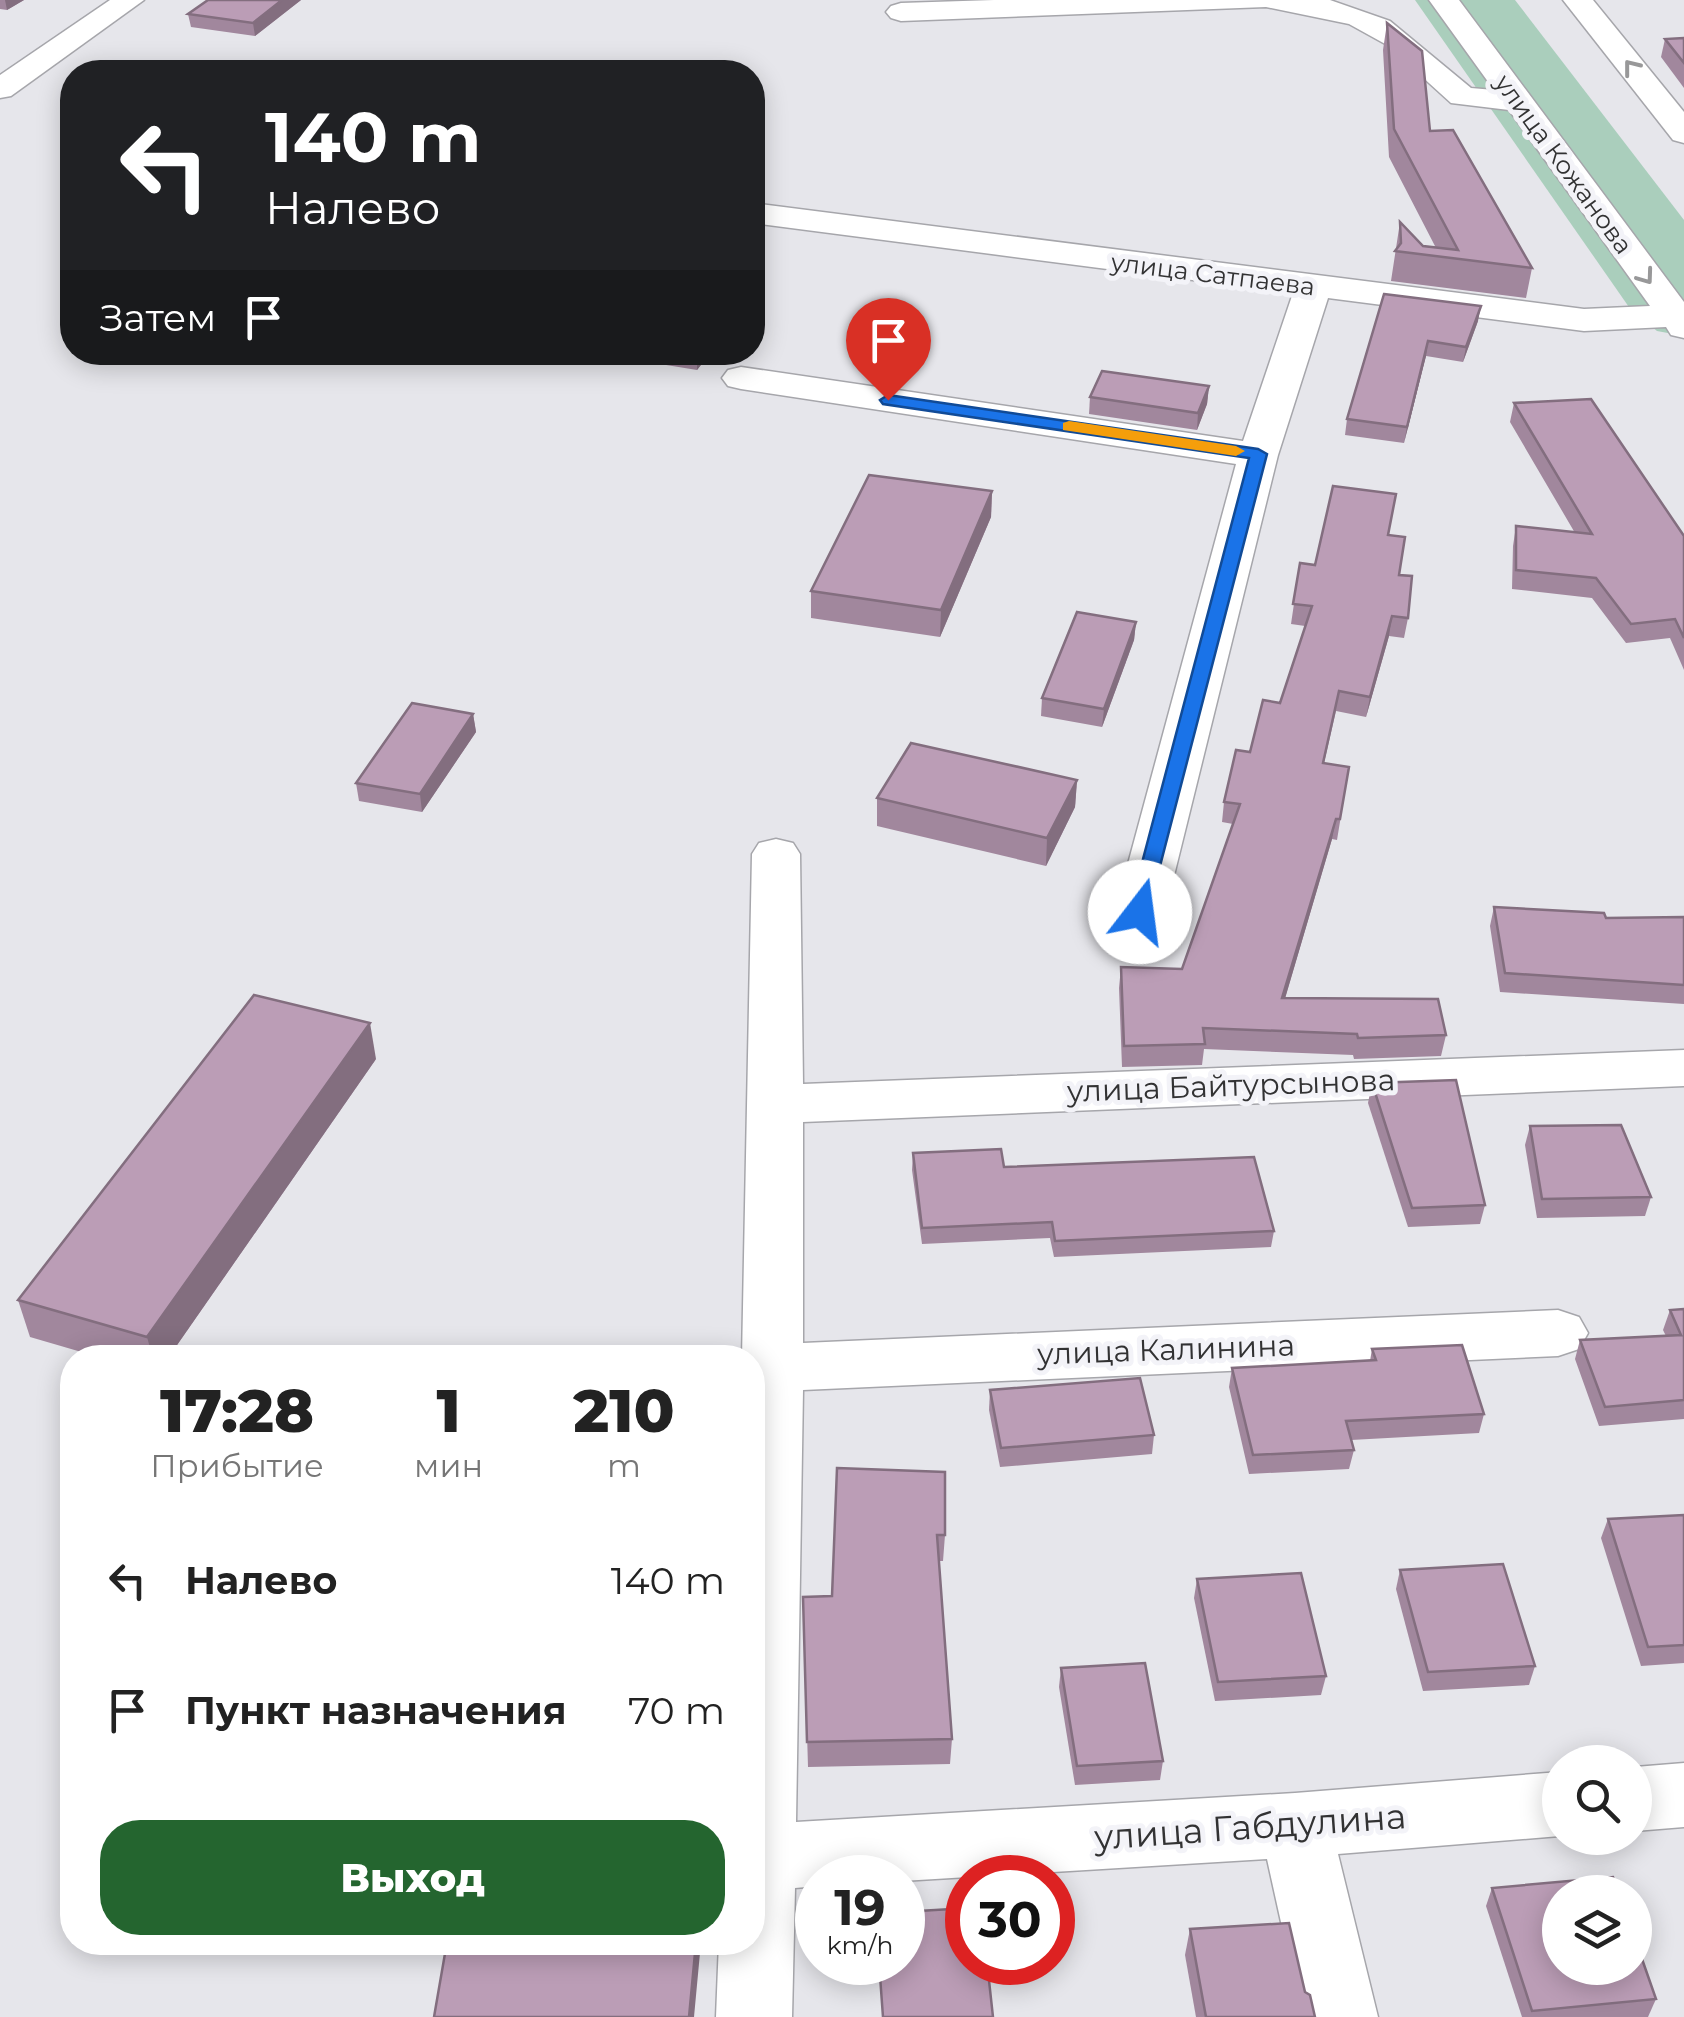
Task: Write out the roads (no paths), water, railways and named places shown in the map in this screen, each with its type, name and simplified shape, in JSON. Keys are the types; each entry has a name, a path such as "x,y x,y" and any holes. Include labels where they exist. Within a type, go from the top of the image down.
{"street":[{"path":"0,89 129,0"},
{"path":"901,12 1257,0"},
{"path":"1274,0 1330,6 1381,24 1427,60 1462,96 1519,102"},
{"name":"улица Кожанова","path":"1444,0 1680,322"},
{"path":"1578,0 1684,133"},
{"name":"улица Сатпаева","path":"765,216 1584,320 1680,322"},
{"path":"1140,912 1258,454 1312,286"},
{"path":"741,378 1258,454"},
{"path":"765,1669 778,1104 776,854"},
{"name":"улица Байтурсынова","path":"778,1104 1684,1068"},
{"name":"улица Калинина","path":"773,1368 1558,1333"},
{"path":"1652,1797 1684,1795"},
{"name":"улица Габдулина","path":"765,1857 1296,1825 1542,1805"},
{"path":"1296,1825 1340,2017"},
{"path":"754,2017 756,1955"}]}
